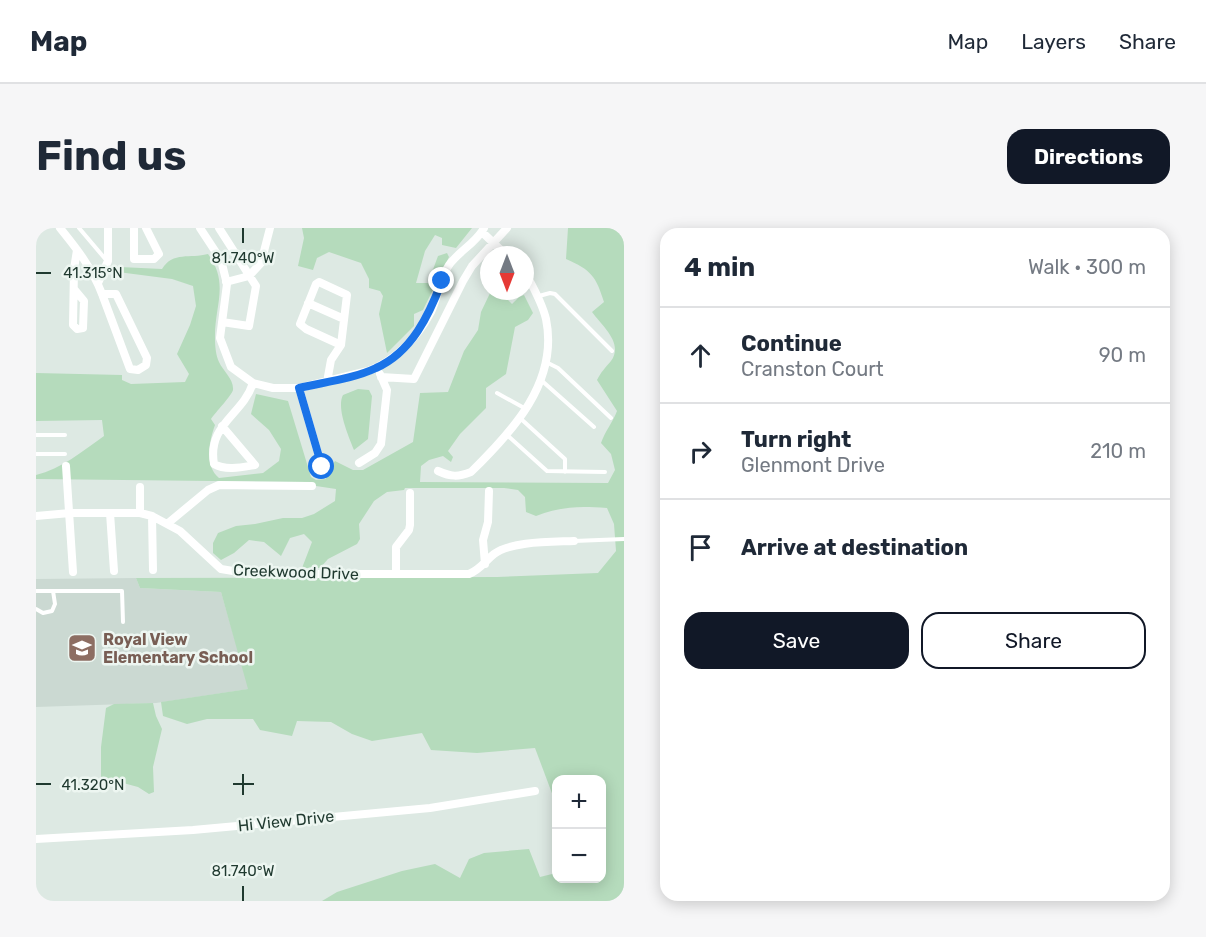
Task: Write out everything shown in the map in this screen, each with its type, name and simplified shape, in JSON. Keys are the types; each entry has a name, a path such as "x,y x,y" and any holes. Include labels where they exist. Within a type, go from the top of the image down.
{"street":[{"path":"60,228 86,260 98,283 102,294 130,369 138,370 146,365 147,358 116,294 102,294"},
{"path":"98,283 108,261 108,228"},
{"path":"134,228 134,259 154,259 159,254 146,228"},
{"path":"201,228 221,260 226,282 220,338 231,367 254,383 273,388 299,388 377,368 401,351 414,336 431,312 448,266 483,230 496,246"},
{"path":"219,228 256,286 249,326 222,321"},
{"path":"226,282 249,276 261,263 270,228"},
{"path":"381,377 414,379 472,266 507,228"},
{"path":"75,289 74,269 77,250"},
{"path":"327,382 330,360 341,345 348,294 319,282 316,284 300,324 341,345"},
{"path":"438,471 451,477 459,477 471,472 507,435 537,391 546,362 548,345 546,320 534,289"},
{"path":"308,303 344,319"},
{"path":"359,463 375,453 381,444 387,390 377,368"},
{"path":"222,426 255,465 238,468 219,467 214,464 214,443 222,426 250,394 254,383"},
{"path":"299,388 322,467"},
{"path":"66,466 73,572"},
{"path":"167,524 208,490 219,485 312,486"},
{"path":"140,487 140,513"},
{"path":"485,564 483,540 488,522 489,491"},
{"path":"396,574 396,548 410,525 410,493"},
{"name":"Creekwood Drive","path":"36,516 70,513 140,513 152,516 180,531 221,569 251,574 469,574 479,570 496,552 538,542 573,541"},
{"path":"110,513 114,571"},
{"path":"152,516 153,570"},
{"name":"Hi View Drive","path":"36,839 193,830 422,808 535,791"}],"lane":[{"path":"79,228 108,261"},
{"path":"538,296 555,294 612,351"},
{"path":"546,362 558,368 611,418"},
{"path":"541,380 594,427"},
{"path":"497,393 526,409"},
{"path":"520,418 565,459 565,472"},
{"path":"36,435 66,435"},
{"path":"507,435 546,471 605,472"},
{"path":"36,454 65,454"},
{"path":"573,541 624,539"},
{"path":"36,591 122,591 123,622"},
{"path":"36,609 43,613 52,611 55,604 53,591"}],"shaded area":[{"path":"136,578 140,588 221,592 249,689 156,703 36,707 36,579"}],"green space":[{"path":"302,228 472,228 456,248 442,245 442,238 435,235 425,251 416,283 428,283 438,256 447,253 449,257 423,310 414,314 414,326 387,353 379,314 383,296 380,291 369,288 369,279 361,263 329,252 317,258 313,270 298,266 304,238"},
{"path":"568,228 624,228 624,901 322,901 337,892 402,871 435,864 460,878 469,859 484,853 529,849 540,877 552,874 552,883 606,883 606,775 552,775 552,793 535,748 477,753 431,750 422,733 372,741 352,734 331,722 297,721 292,736 260,730 253,719 207,719 187,724 163,716 161,702 248,689 221,592 140,588 136,578 497,577 598,573 616,551 614,524 607,508 571,508 536,516 526,512 525,497 518,490 405,488 387,492 374,501 359,524 360,539 357,544 328,559 320,568 302,568 312,542 304,534 290,538 281,556 264,542 249,540 234,553 221,560 213,553 213,543 218,533 236,526 283,518 302,518 314,514 335,501 336,489 316,486 308,482 36,479 36,475 63,464 104,436 102,420 36,421 36,373 122,375 122,380 131,384 185,382 189,374 177,354 196,306 193,286 172,279 118,272 120,267 162,269 166,263 177,258 208,254 215,265 220,285 215,327 216,354 233,386 230,396 211,419 215,425 209,453 214,473 219,478 263,473 279,461 281,449 269,430 251,414 256,394 288,401 311,477 316,480 326,479 335,461 353,470 363,470 413,442 420,393 448,392 464,351 478,330 481,312 487,300 508,300 512,304 516,300 526,300 533,313 528,320 515,327 506,374 486,388 486,408 460,434 448,451 453,457 451,462 443,456 429,460 421,466 420,482 608,483 615,470 611,454 601,443 617,411 597,380 611,361 615,348 610,335 592,312 604,302 595,280 587,271 566,259"},
{"path":"358,389 369,390 372,396 368,439 354,450 344,422 341,401 343,395"},
{"path":"153,703 162,729 153,767 154,792 149,794 138,787 101,777 101,747 106,708 114,704"}],"place":[{"name":"Royal View Elementary School","path":"82,648"}],"route":[{"path":"322,467 299,388 377,368 401,351 431,312 442,281"}]}
